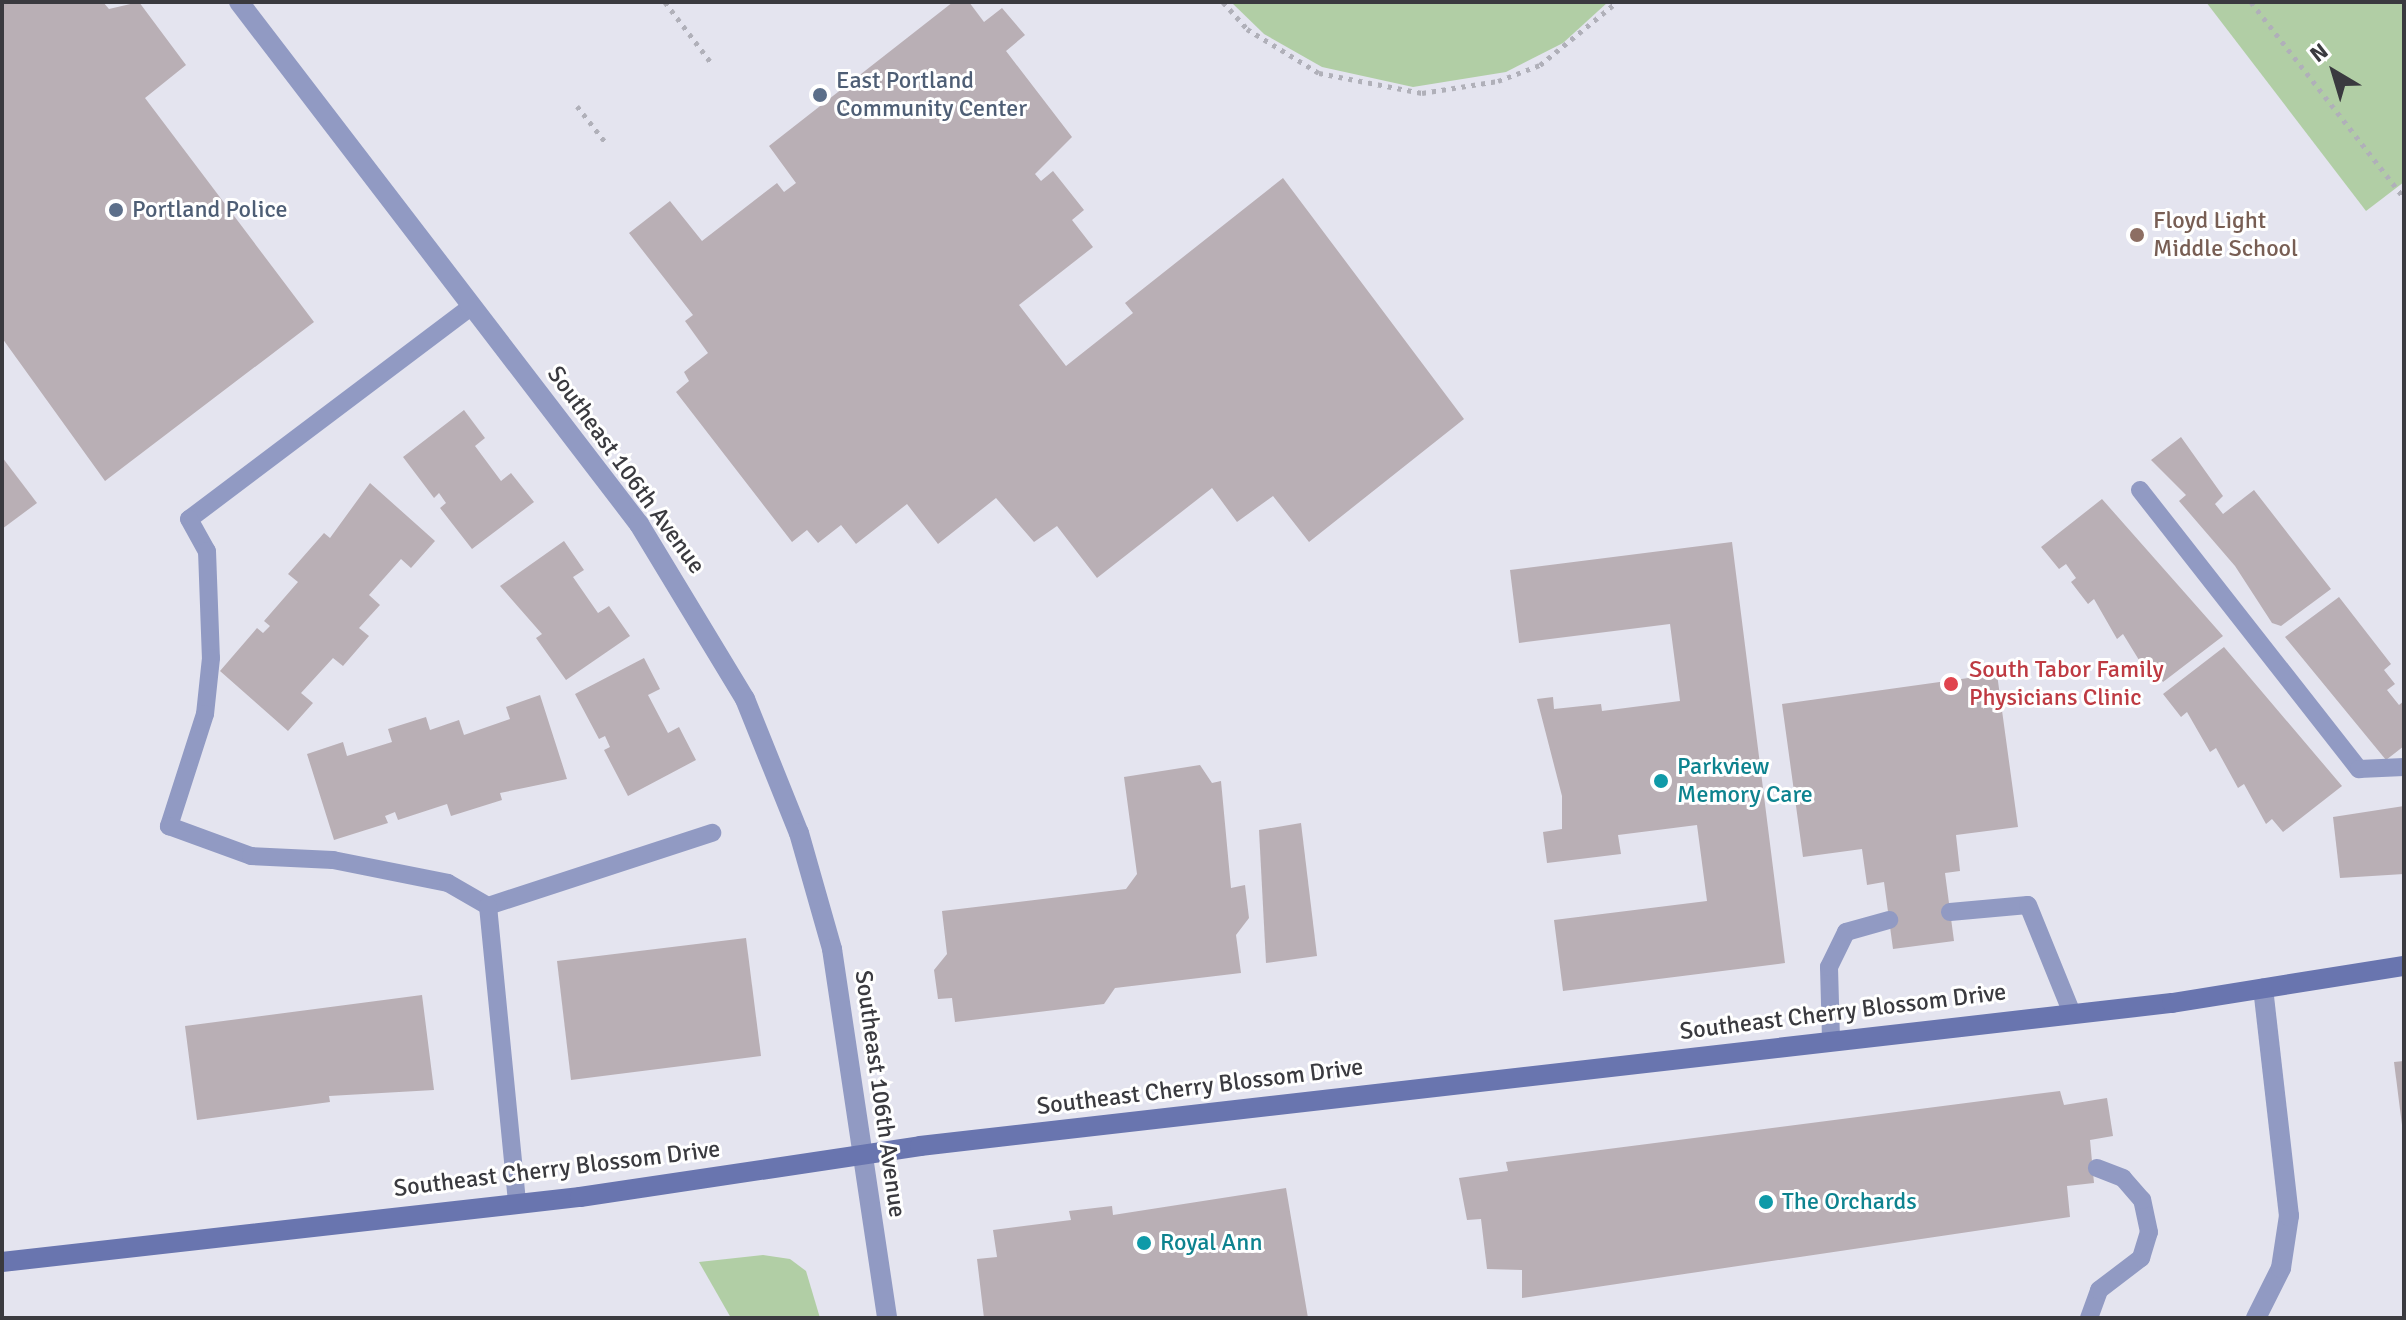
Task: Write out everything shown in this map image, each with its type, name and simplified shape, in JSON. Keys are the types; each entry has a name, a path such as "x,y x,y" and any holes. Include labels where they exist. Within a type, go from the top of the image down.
{"main road":[{"name":"Southeast Cherry Blossom Drive","path":"2,1262 517,1203 863,1155 2263,988 2404,966"}],"street":[{"name":"Southeast 106th Avenue","path":"239,2 639,524 745,699 823,912 887,1318"},
{"path":"2256,1318 2281,1268 2289,1216 2263,988"}],"lane":[{"path":"472,306 189,519 207,551 211,658 205,714 169,826 251,856 333,860 448,883 488,906 712,833"},
{"path":"2140,490 2359,769 2404,767"},
{"path":"1950,912 2028,905 2071,1011"},
{"path":"488,906 517,1203"},
{"path":"1831,1039 1829,967 1846,932 1889,920"},
{"path":"2089,1318 2099,1290 2141,1258 2149,1232 2142,1200 2123,1178 2097,1168"}],"path":[{"path":"665,2 712,64"},
{"path":"1223,2 1262,41 1319,73 1358,86 1431,93 1540,65 1617,2"},
{"path":"2251,2 2404,198"},
{"path":"577,106 606,143"}],"green space":[{"path":"1231,2 1608,2 1563,43 1506,72 1413,87 1322,67 1264,34"},
{"path":"2206,2 2404,2 2404,182 2366,211"},
{"path":"763,1255 790,1259 806,1271 820,1318 731,1318 699,1262"}],"building":[{"name":"Portland Police","path":"2,2 103,2 109,9 139,2 186,65 145,98 314,322 105,481 2,338"},
{"path":"953,2 969,2 984,22 1002,8 1025,35 1006,51 1072,137 1035,174 1041,181 1053,171 1084,210 1072,220 1093,247 1019,305 1066,366 1133,313 1125,303 1283,178 1464,419 1309,542 1273,496 1237,522 1212,488 1097,578 1057,526 1034,542 996,498 938,544 907,504 856,544 841,525 818,543 807,530 792,542 676,392 689,381 684,372 708,353 685,321 693,315 629,233 670,201 702,241 777,183 784,192 796,183 769,146"},
{"path":"464,410 485,438 475,446 501,481 511,473 534,502 472,549 440,508 446,503 439,493 434,498 403,457"},
{"path":"2181,437 2223,496 2215,504 2223,514 2254,490 2331,589 2281,626 2272,623 2235,566 2179,501 2186,495 2151,460"},
{"path":"2,457 37,503 2,529"},
{"path":"370,483 435,541 411,568 401,559 369,595 380,605 359,628 369,636 343,666 333,658 301,693 313,703 288,731 220,671 257,628 263,633 270,626 264,621 298,582 288,574 324,533 330,538"},
{"path":"2102,499 2223,636 2163,682 2153,669 2147,673 2123,634 2117,639 2094,599 2088,604 2071,582 2076,578 2066,564 2059,569 2041,547"},
{"path":"564,541 584,570 573,577 598,613 609,606 630,636 566,680 536,638 542,634 500,586"},
{"name":"Parkview Memory Care","path":"1732,542 1785,963 1563,991 1554,920 1707,901 1697,825 1618,835 1621,854 1547,863 1543,832 1562,829 1562,796 1537,699 1553,697 1554,709 1601,704 1602,711 1680,701 1670,624 1519,643 1510,570"},
{"path":"2339,597 2391,664 2384,670 2395,684 2387,690 2399,705 2404,701 2404,746 2386,760 2285,637"},
{"path":"2224,647 2342,786 2283,832 2272,819 2266,824 2244,784 2238,788 2216,748 2210,752 2187,712 2181,717 2163,694"},
{"path":"644,658 660,689 648,695 668,733 679,727 696,760 628,796 604,750 610,747 605,736 599,739 575,694"},
{"path":"1997,674 2018,827 1956,835 1960,871 1945,873 1954,941 1893,949 1884,882 1867,885 1862,849 1803,857 1782,704"},
{"path":"540,695 567,779 500,793 502,800 451,816 447,804 398,820 395,812 385,816 388,823 334,840 307,754 343,742 347,756 392,742 388,729 426,717 430,730 459,720 464,735 510,719 506,707"},
{"path":"1200,765 1212,783 1221,781 1231,888 1245,885 1249,918 1236,935 1241,973 1115,988 1104,1004 955,1022 952,998 938,999 934,970 947,954 942,911 1126,889 1137,874 1124,777"},
{"path":"2404,806 2404,874 2340,878 2333,817"},
{"path":"1301,823 1317,956 1266,963 1259,830"},
{"path":"746,938 761,1056 571,1080 557,961"},
{"path":"422,995 434,1090 329,1096 330,1102 197,1120 185,1026"},
{"path":"2404,1061 2404,1125 2402,1125 2394,1062"},
{"name":"The Orchards","path":"2060,1091 2064,1105 2107,1098 2113,1136 2090,1140 2094,1183 2067,1186 2070,1217 1522,1298 1522,1270 1487,1269 1481,1219 1467,1220 1459,1178 1508,1171 1506,1162"},
{"name":"Royal Ann","path":"1286,1188 1308,1318 984,1318 977,1259 997,1257 993,1230 1071,1220 1069,1211 1112,1206 1113,1215"}],"place":[{"name":"East Portland Community Center","path":"820,95"},
{"name":"Portland Police","path":"116,210"},
{"name":"Floyd Light Middle School","path":"2137,235"},
{"name":"South Tabor Family Physicians Clinic","path":"1951,684"},
{"name":"Parkview Memory Care","path":"1661,781"},
{"name":"The Orchards","path":"1766,1202"},
{"name":"Royal Ann","path":"1144,1243"}]}
